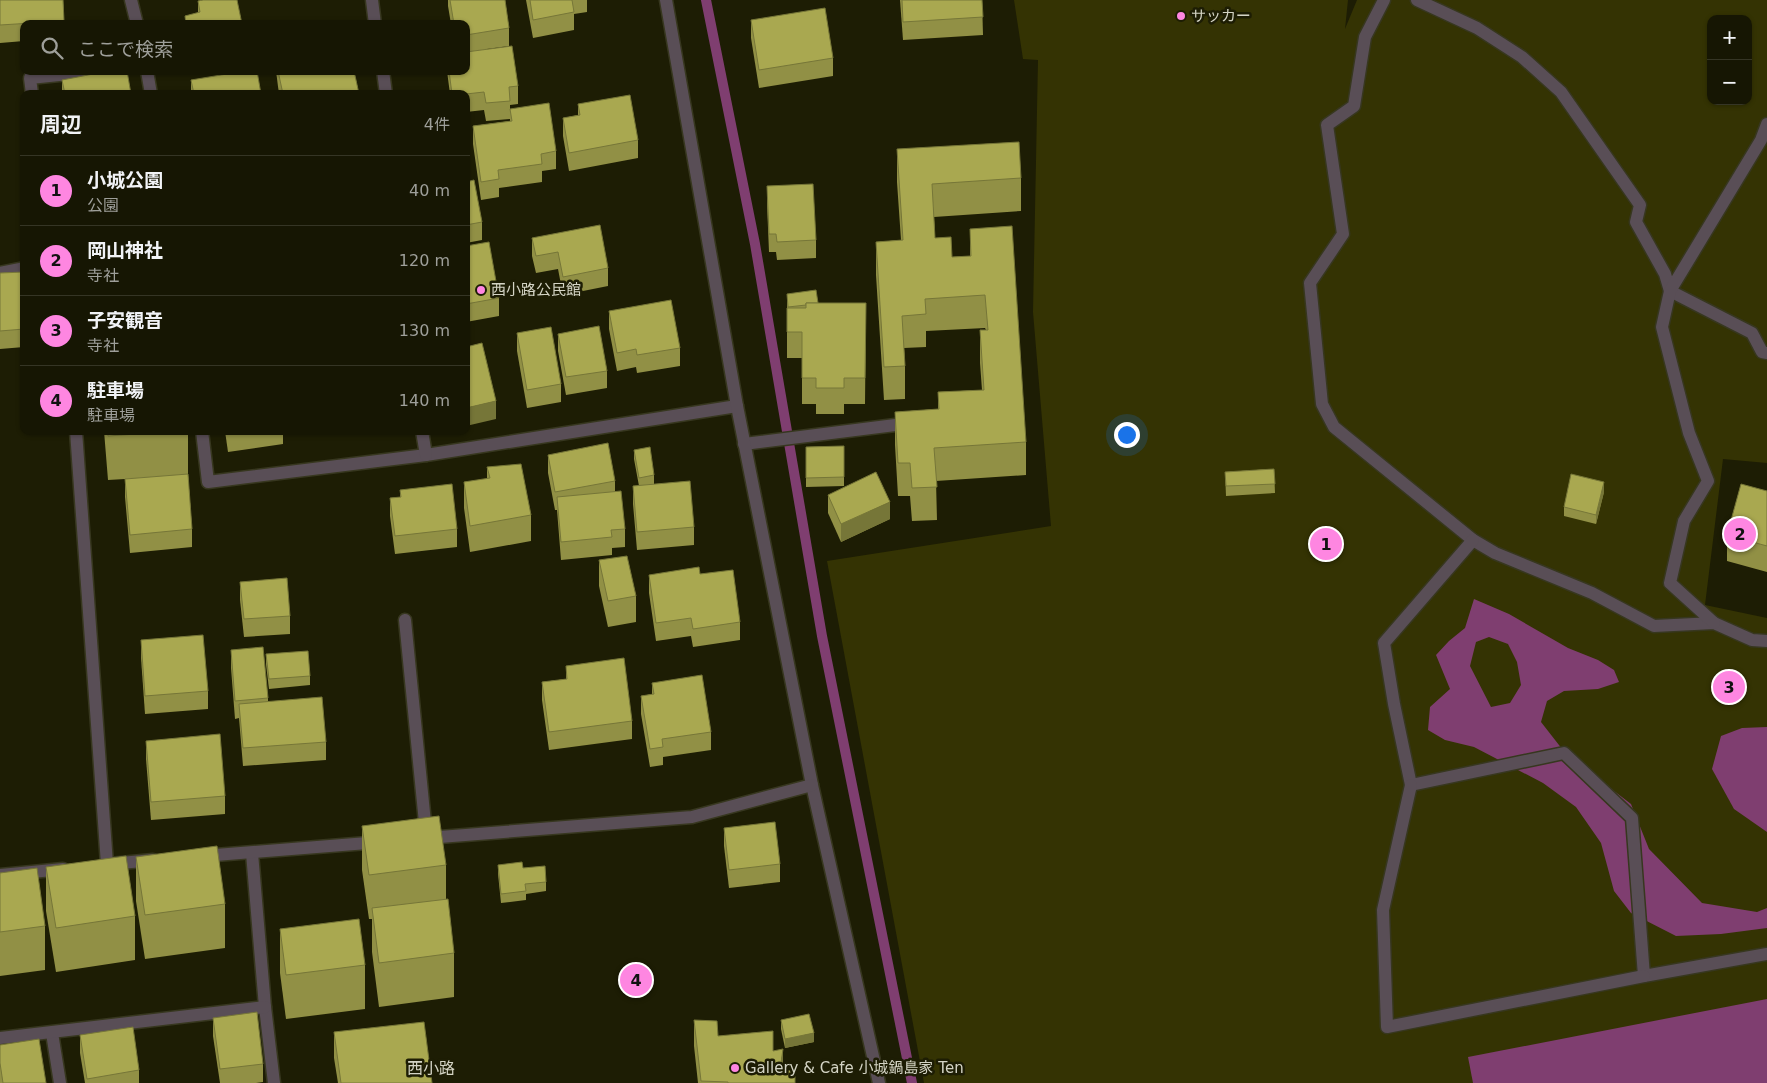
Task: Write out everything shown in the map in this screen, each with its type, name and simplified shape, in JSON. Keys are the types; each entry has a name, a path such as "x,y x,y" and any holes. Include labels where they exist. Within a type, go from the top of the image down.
{"street":[{"path":"131,0 136,20"},
{"path":"372,0 374,20"},
{"path":"666,0 744,444 812,785 879,1083"},
{"path":"1384,0 1365,36 1354,106 1327,125 1343,234 1310,283 1322,404 1334,427 1473,540 1495,552 1592,593 1654,626 1714,622"},
{"path":"1417,0 1478,28 1522,57 1561,92 1640,205 1636,222 1665,274 1670,290 1752,333 1762,352 1767,353"},
{"path":"32,90 30,78 59,75"},
{"path":"148,75 150,90"},
{"path":"383,75 385,90"},
{"path":"1767,124 1761,140 1670,290 1662,327 1689,433 1708,481 1684,521 1670,583 1714,622 1752,640 1767,641"},
{"path":"0,273 20,269"},
{"path":"202,435 208,482 426,454 737,406"},
{"path":"744,444 921,421"},
{"path":"76,435 102,864 165,860"},
{"path":"423,435 426,454"},
{"path":"1473,540 1384,643 1394,704 1412,785 1383,910 1387,1027 1644,976 1767,954"},
{"path":"405,620 422,839 692,817 812,785"},
{"path":"1412,785 1564,753 1632,818 1644,976"},
{"path":"194,857 388,842"},
{"path":"252,853 265,1007 274,1083"},
{"path":"0,875 78,867"},
{"path":"0,1038 265,1007"},
{"path":"52,1033 60,1083"}],"shaded area":[{"path":"1014,0 1348,0 1345,29 1357,0 1767,0 1767,463 1723,459 1705,605 1767,618 1767,1083 924,1083 827,561 1051,526 1033,312 1038,60 1023,59"},
{"path":"1474,599 1509,614 1568,648 1598,660 1614,670 1619,682 1598,689 1564,691 1547,701 1541,722 1566,754 1631,804 1649,849 1702,903 1757,912 1767,908 1767,928 1721,934 1676,936 1631,913 1614,891 1601,843 1576,807 1543,783 1474,747 1445,740 1428,730 1430,707 1450,689 1436,655 1465,628","holes":["1489,637 1508,644 1517,662 1521,685 1510,703 1491,707 1470,666 1476,642"]},
{"path":"1767,727 1767,832 1734,809 1712,769 1721,736 1742,728"},
{"path":"1767,999 1767,1083 1473,1083 1468,1057"}],"building":[{"path":"0,0 63,0 64,20 20,20 20,24 0,25"},
{"path":"237,0 241,20 186,20 185,16 200,12 198,1"},
{"path":"450,0 505,0 509,28 470,34 470,20 453,20"},
{"path":"530,0 572,0 574,12 533,20"},
{"path":"902,0 982,0 983,17 903,22"},
{"path":"825,8 833,58 759,70 751,20"},
{"path":"512,46 518,86 509,87 510,101 486,103 484,92 470,94 470,90 451,90 450,75 470,75 470,51"},
{"path":"88,75 128,75 130,90 64,90 62,80"},
{"path":"221,75 258,75 260,90 193,90 191,80"},
{"path":"279,75 355,75 358,90 282,90"},
{"path":"630,95 638,140 569,153 563,118 580,115 578,104"},
{"path":"549,103 556,151 541,154 542,164 498,170 499,179 481,182 473,126 512,121 510,109"},
{"path":"1019,142 1021,178 932,184 935,238 951,237 952,257 971,256 970,229 1012,226 1026,442 934,448 937,487 912,488 910,463 898,463 895,412 939,409 938,392 984,390 980,330 988,330 985,295 925,299 926,314 902,316 905,366 884,367 876,242 903,240 897,149"},
{"path":"474,180 482,222 470,224 470,181"},
{"path":"813,184 816,240 777,242 776,234 769,234 767,186"},
{"path":"600,225 608,268 563,277 558,252 536,256 532,238"},
{"path":"489,242 499,298 470,303 470,245"},
{"path":"20,272 20,329 0,331 0,273"},
{"path":"816,290 818,303 806,303 806,305 788,307 787,294"},
{"path":"671,300 680,348 637,355 636,349 617,353 609,311"},
{"path":"806,303 866,303 865,378 844,378 844,388 816,388 816,378 802,378 802,332 787,332 787,308 806,308"},
{"path":"599,326 607,371 566,377 558,334"},
{"path":"551,327 561,384 527,390 517,333"},
{"path":"482,343 496,401 470,407 470,346"},
{"path":"608,443 615,481 555,492 548,455"},
{"path":"844,446 844,477 806,478 806,447"},
{"path":"650,447 654,475 639,478 634,450"},
{"path":"521,464 531,515 470,526 464,482 490,478 487,467"},
{"path":"1274,469 1275,484 1226,486 1225,472"},
{"path":"876,472 890,502 841,524 828,495"},
{"path":"188,474 192,529 130,535 125,479"},
{"path":"1571,474 1604,482 1596,515 1564,507"},
{"path":"690,481 694,527 637,532 633,486"},
{"path":"452,484 457,529 395,536 390,498 401,497 400,490"},
{"path":"1741,484 1767,491 1767,546 1727,535"},
{"path":"621,491 625,529 611,530 612,537 561,542 557,497"},
{"path":"627,556 636,596 608,601 599,560"},
{"path":"699,567 700,574 733,570 740,622 693,629 691,618 656,623 649,575"},
{"path":"287,578 290,616 244,619 240,582"},
{"path":"203,635 208,691 145,696 141,640"},
{"path":"263,647 268,698 235,701 231,650"},
{"path":"308,651 310,676 269,679 266,654"},
{"path":"624,658 632,721 549,732 542,682 567,679 566,666"},
{"path":"702,675 711,732 662,739 663,747 650,749 641,696 654,694 652,683"},
{"path":"322,697 326,742 243,748 239,704"},
{"path":"220,734 225,796 151,802 146,741"},
{"path":"439,816 446,865 369,875 362,826"},
{"path":"775,822 780,864 729,870 724,828"},
{"path":"217,846 225,904 145,915 136,857"},
{"path":"126,856 135,916 56,928 46,867"},
{"path":"522,862 523,868 545,866 546,882 525,884 526,891 501,894 498,865"},
{"path":"37,868 45,926 0,932 0,873"},
{"path":"448,899 454,953 379,963 372,908"},
{"path":"359,919 365,965 286,975 280,929"},
{"path":"257,1012 263,1064 220,1069 213,1018"},
{"path":"809,1014 814,1033 785,1039 781,1020"},
{"path":"694,1020 717,1021 718,1036 773,1031 773,1051 783,1049 780,1070 795,1071 795,1083 701,1081"},
{"path":"424,1022 432,1083 341,1083 334,1032"},
{"path":"133,1027 139,1070 87,1079 80,1035"},
{"path":"39,1039 46,1083 3,1083 0,1045"}],"waterway":[{"path":"706,0 755,244 822,636 912,1083"}],"place":[{"name":"サッカー","path":"1181,16"},
{"name":"西小路公民館","path":"481,290"},
{"name":"岡山神社","path":"1740,534"},
{"name":"小城公園","path":"1326,544"},
{"name":"子安観音","path":"1729,687"},
{"name":"駐車場","path":"636,980"},
{"name":"Gallery & Cafe 小城鍋島家 Ten","path":"735,1068"}],"district":[{"name":"西小路","path":"431,1068"}]}
